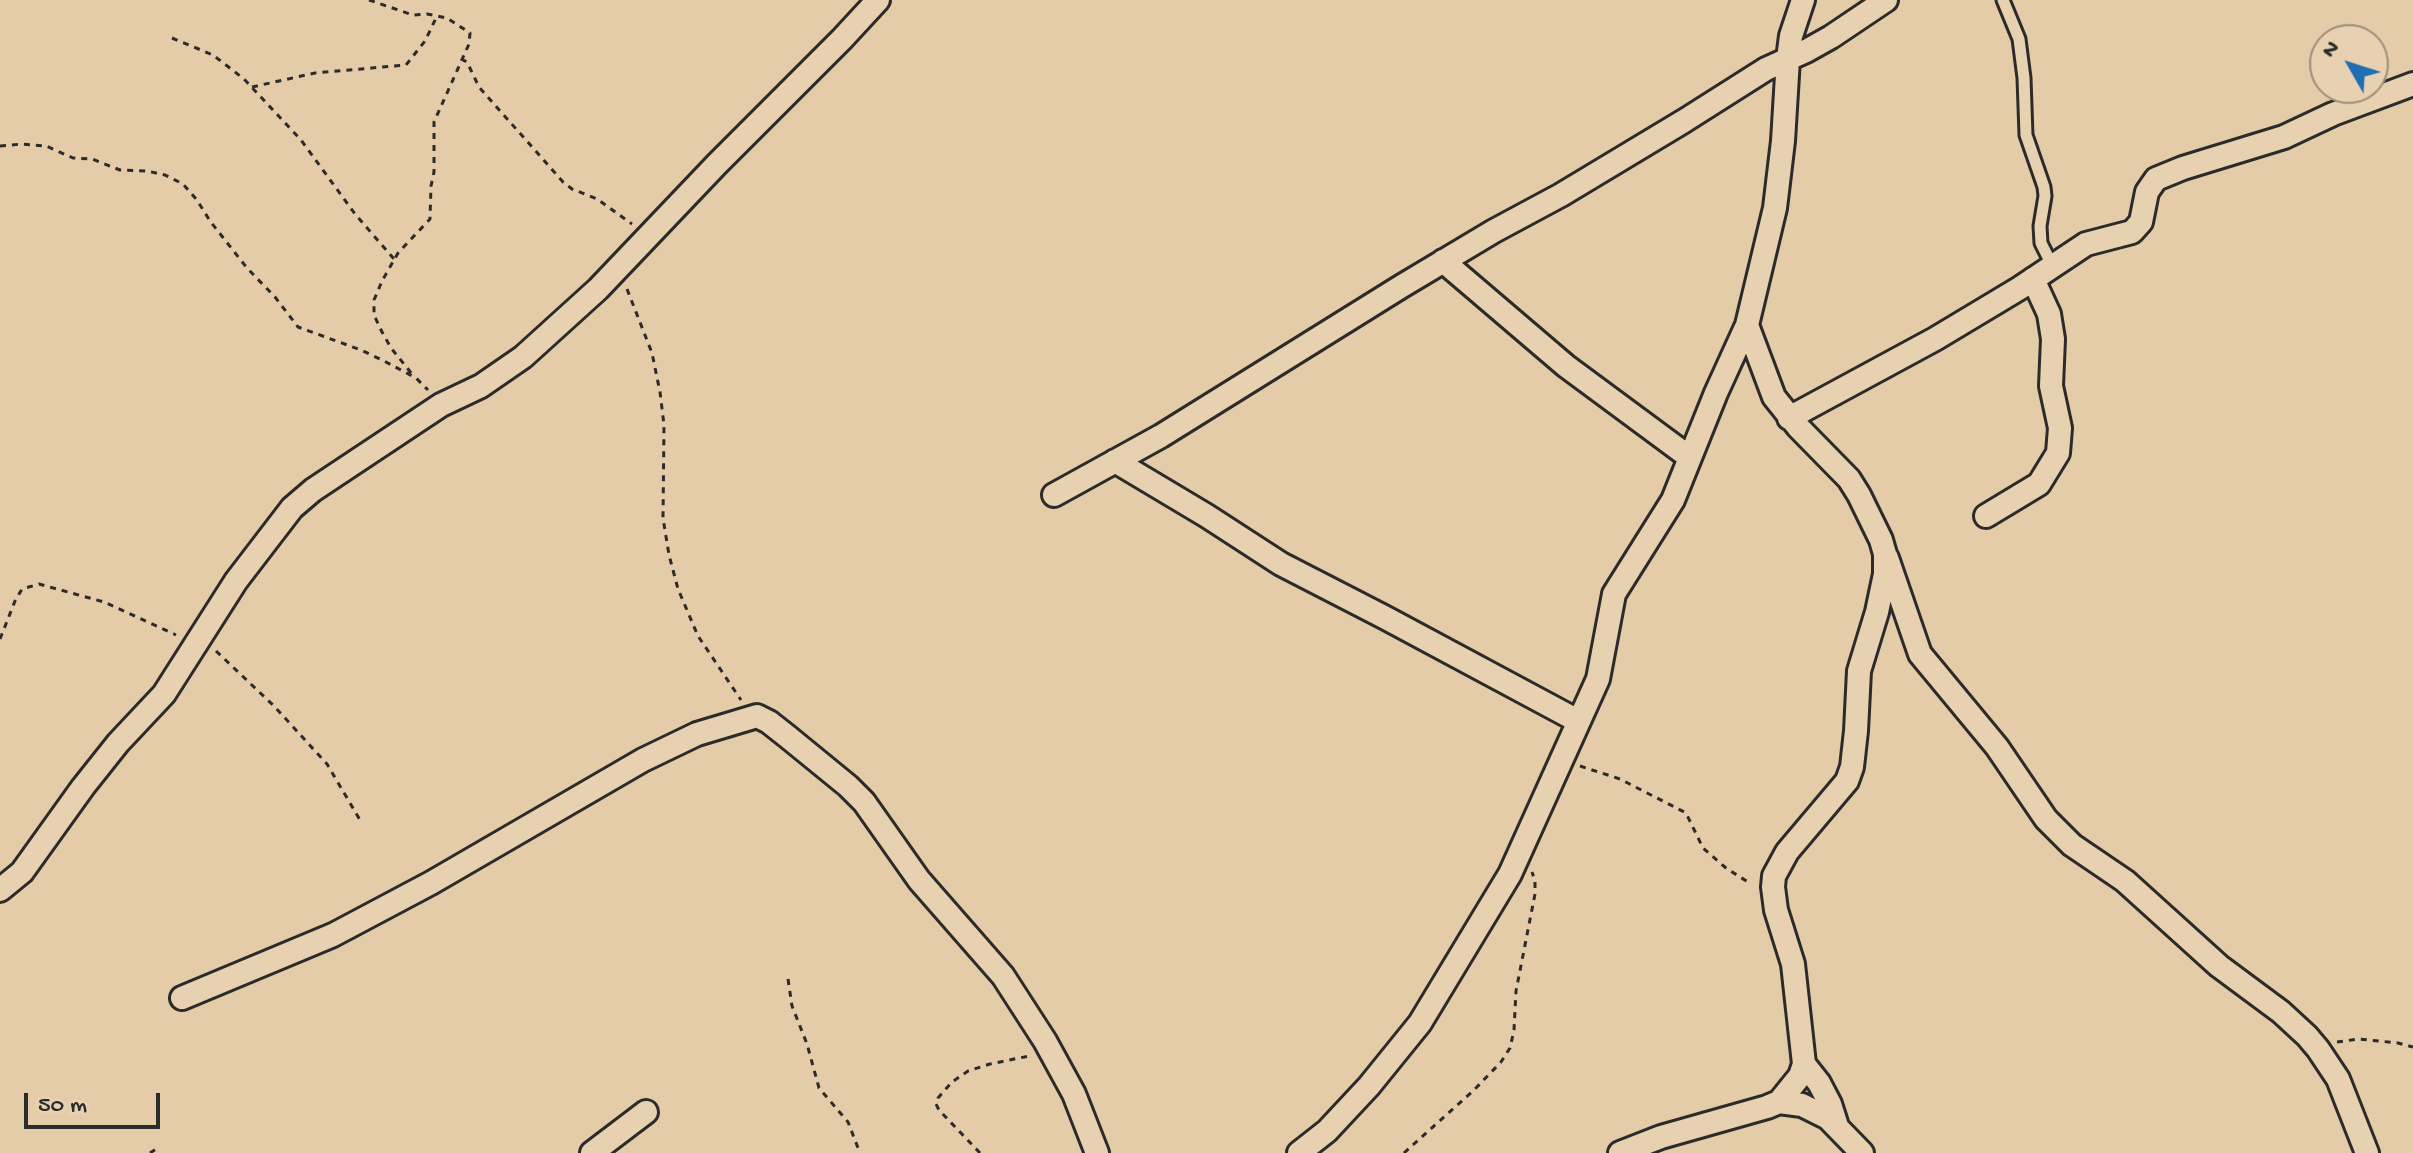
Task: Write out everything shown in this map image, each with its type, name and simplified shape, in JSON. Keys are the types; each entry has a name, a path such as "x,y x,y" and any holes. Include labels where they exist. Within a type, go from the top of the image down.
{"street":[{"path":"0,890 22,872 83,787 127,733 156,705 253,557 300,500 441,405 481,386 523,357 618,268 878,0"},
{"path":"1299,1153 1328,1142 1409,1039 1456,965 1521,852 1598,679 1614,594 1673,500 1747,325 1775,208 1791,36 1803,0"},
{"path":"1054,495 1214,404 1443,261 1561,195 1766,69 1831,37 1886,0"},
{"path":"1789,418 1935,339 2086,244 2129,234 2142,219 2147,192 2156,179 2284,137 2361,102 2413,84"},
{"path":"1443,261 1566,366 1689,457"},
{"path":"1986,516 2039,484 2058,453 2060,428 2051,386 2053,339 2049,314 2033,279"},
{"path":"1747,325 1774,397 1789,418 1849,479 1881,540 1920,654 1997,747 2046,819 2072,845 2125,881 2219,966 2281,1012 2318,1049 2338,1079 2367,1153"},
{"path":"1115,461 1281,564 1578,721"},
{"path":"1620,1153 1661,1137 1767,1107 1779,1102 1796,1083 1804,1064 1793,964 1773,898 1774,876 1787,852 1839,792 1849,774 1856,731 1859,671 1877,612 1885,574 1885,554"},
{"path":"182,998 333,935 431,883 643,760 697,734 760,717 864,802 919,880 1003,976 1074,1094 1097,1153"},
{"path":"1804,1064 1819,1083 1837,1126"},
{"path":"1779,1102 1814,1110 1837,1126 1862,1153"},
{"path":"592,1153 646,1112"}],"lane":[{"path":"2003,0 2019,39 2026,135 2045,193 2041,243 2052,265"}],"path":[{"path":"369,0 413,15 437,16 469,32 469,44 434,122 430,219 394,259 374,300 374,315 391,348 441,405"},
{"path":"252,87 315,73 406,65 420,48 437,16"},
{"path":"172,38 213,55 252,87 301,140 355,214 394,259"},
{"path":"461,59 467,62 479,87 563,182 597,199 648,236"},
{"path":"0,146 46,146 73,158 92,159 120,170 165,175 183,184 247,268 298,327 361,350 416,378"},
{"path":"618,268 652,353 660,392 664,425 663,518 678,589 698,636 751,717"},
{"path":"0,639 22,589 39,584 104,602 212,647 247,678 327,764 360,820"},
{"path":"1561,763 1620,779 1686,813 1703,848 1726,868 1773,898"},
{"path":"1404,1153 1474,1090 1510,1048 1516,991 1535,894 1535,881 1521,852"},
{"path":"788,979 792,1006 819,1088 848,1122 860,1153"},
{"path":"2318,1049 2359,1039 2413,1047"},
{"path":"980,1153 939,1110 936,1104 938,1098 952,1082 968,1071 1050,1051"},
{"path":"150,1153 156,1149"}]}
